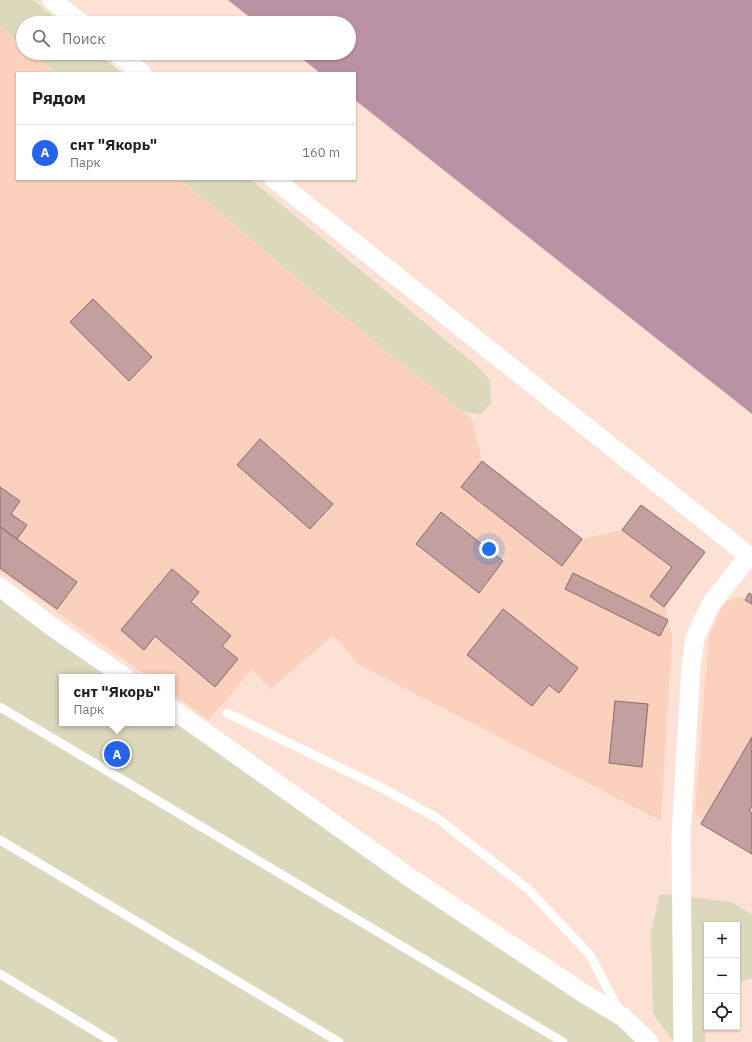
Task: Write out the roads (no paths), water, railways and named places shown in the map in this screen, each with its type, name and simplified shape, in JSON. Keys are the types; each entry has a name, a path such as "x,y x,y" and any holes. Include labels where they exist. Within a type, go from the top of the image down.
{"street":[{"path":"52,0 72,16"},
{"path":"126,60 141,72"},
{"path":"275,180 750,558 711,604 695,638 692,659 681,837 683,1042"},
{"path":"0,587 121,674"},
{"path":"175,711 412,879 583,993 623,1017 649,1042"}],"lane":[{"path":"0,707 563,1042"},
{"path":"227,714 382,788 436,818 528,889 590,956 623,1017"},
{"path":"0,840 339,1042"},
{"path":"0,974 113,1042"}],"place":[{"name":"снт \"Якорь\"","path":"117,754"}]}
